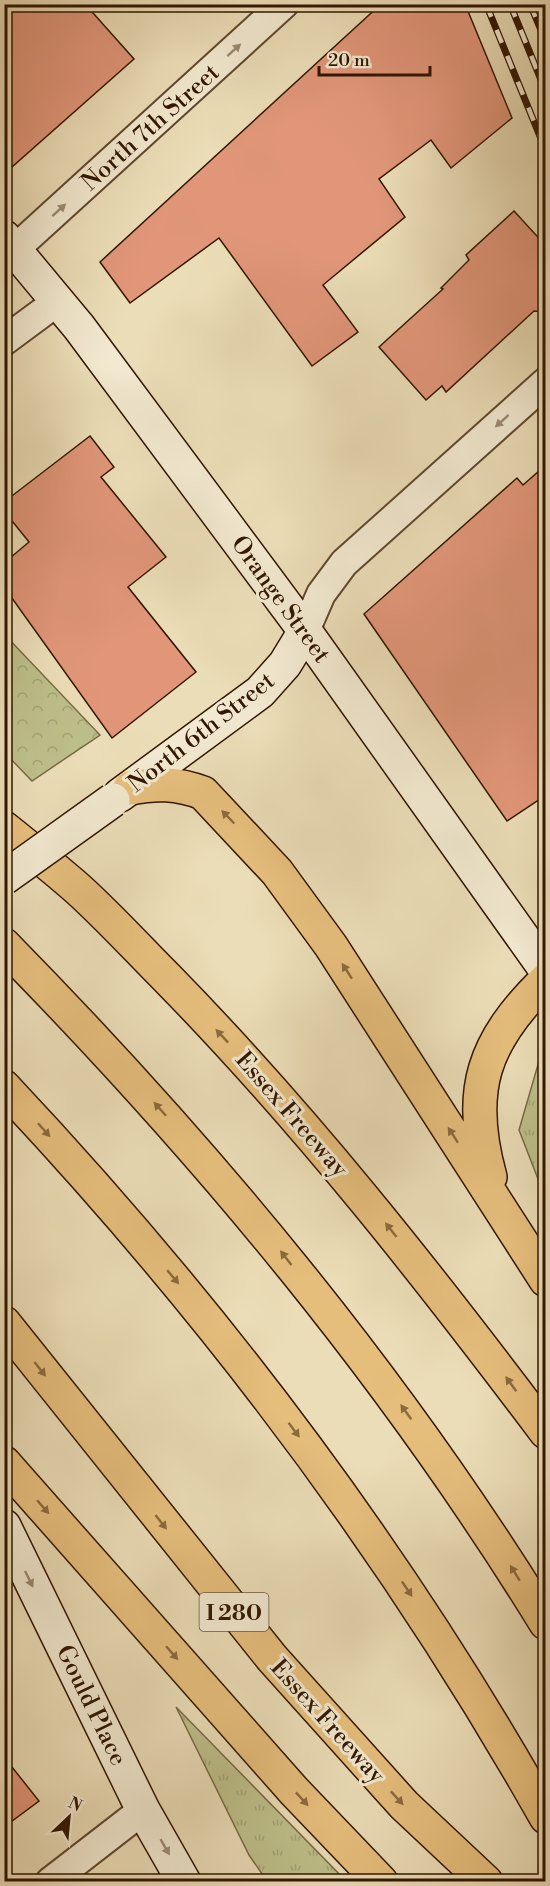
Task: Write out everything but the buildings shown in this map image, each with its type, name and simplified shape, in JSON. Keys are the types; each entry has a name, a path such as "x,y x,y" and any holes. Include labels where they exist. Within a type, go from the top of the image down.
{"highway":[{"path":"121,794 162,783 203,793 254,844 331,946 546,1280"},
{"name":"Essex Freeway","path":"4,828 78,889 192,1003 274,1092 453,1307 546,1431"},
{"path":"4,945 181,1132 337,1322 458,1485 546,1623"},
{"path":"507,1220 491,1182 479,1132 481,1086 494,1045 521,1004 546,980"},
{"path":"4,1087 170,1273 253,1376 322,1467 413,1598 546,1817"},
{"name":"Essex Freeway","path":"4,1323 272,1658 404,1805 486,1881"},
{"path":"4,1463 294,1791 381,1881"}],"main road":[{"name":"Orange Street","path":"10,243 58,301 305,631 546,970"},
{"name":"North 6th Street","path":"4,878 260,692 285,664 305,631"},
{"name":"Gould Place","path":"4,1526 143,1810 184,1881"}],"street":[{"name":"North 7th Street","path":"10,243 284,4"},
{"path":"4,341 58,301"},
{"name":"North 6th Street","path":"305,631 321,594 344,563 546,382"},
{"path":"50,1881 143,1810"}],"green space":[{"path":"5,635 100,735 32,781 5,753"},
{"path":"539,1061 546,1070 545,1197 519,1130"},
{"path":"176,1707 346,1881 267,1881 249,1855"}],"railway":[{"path":"486,4 546,151"},
{"path":"510,4 546,92"},
{"path":"530,4 546,42"}]}
